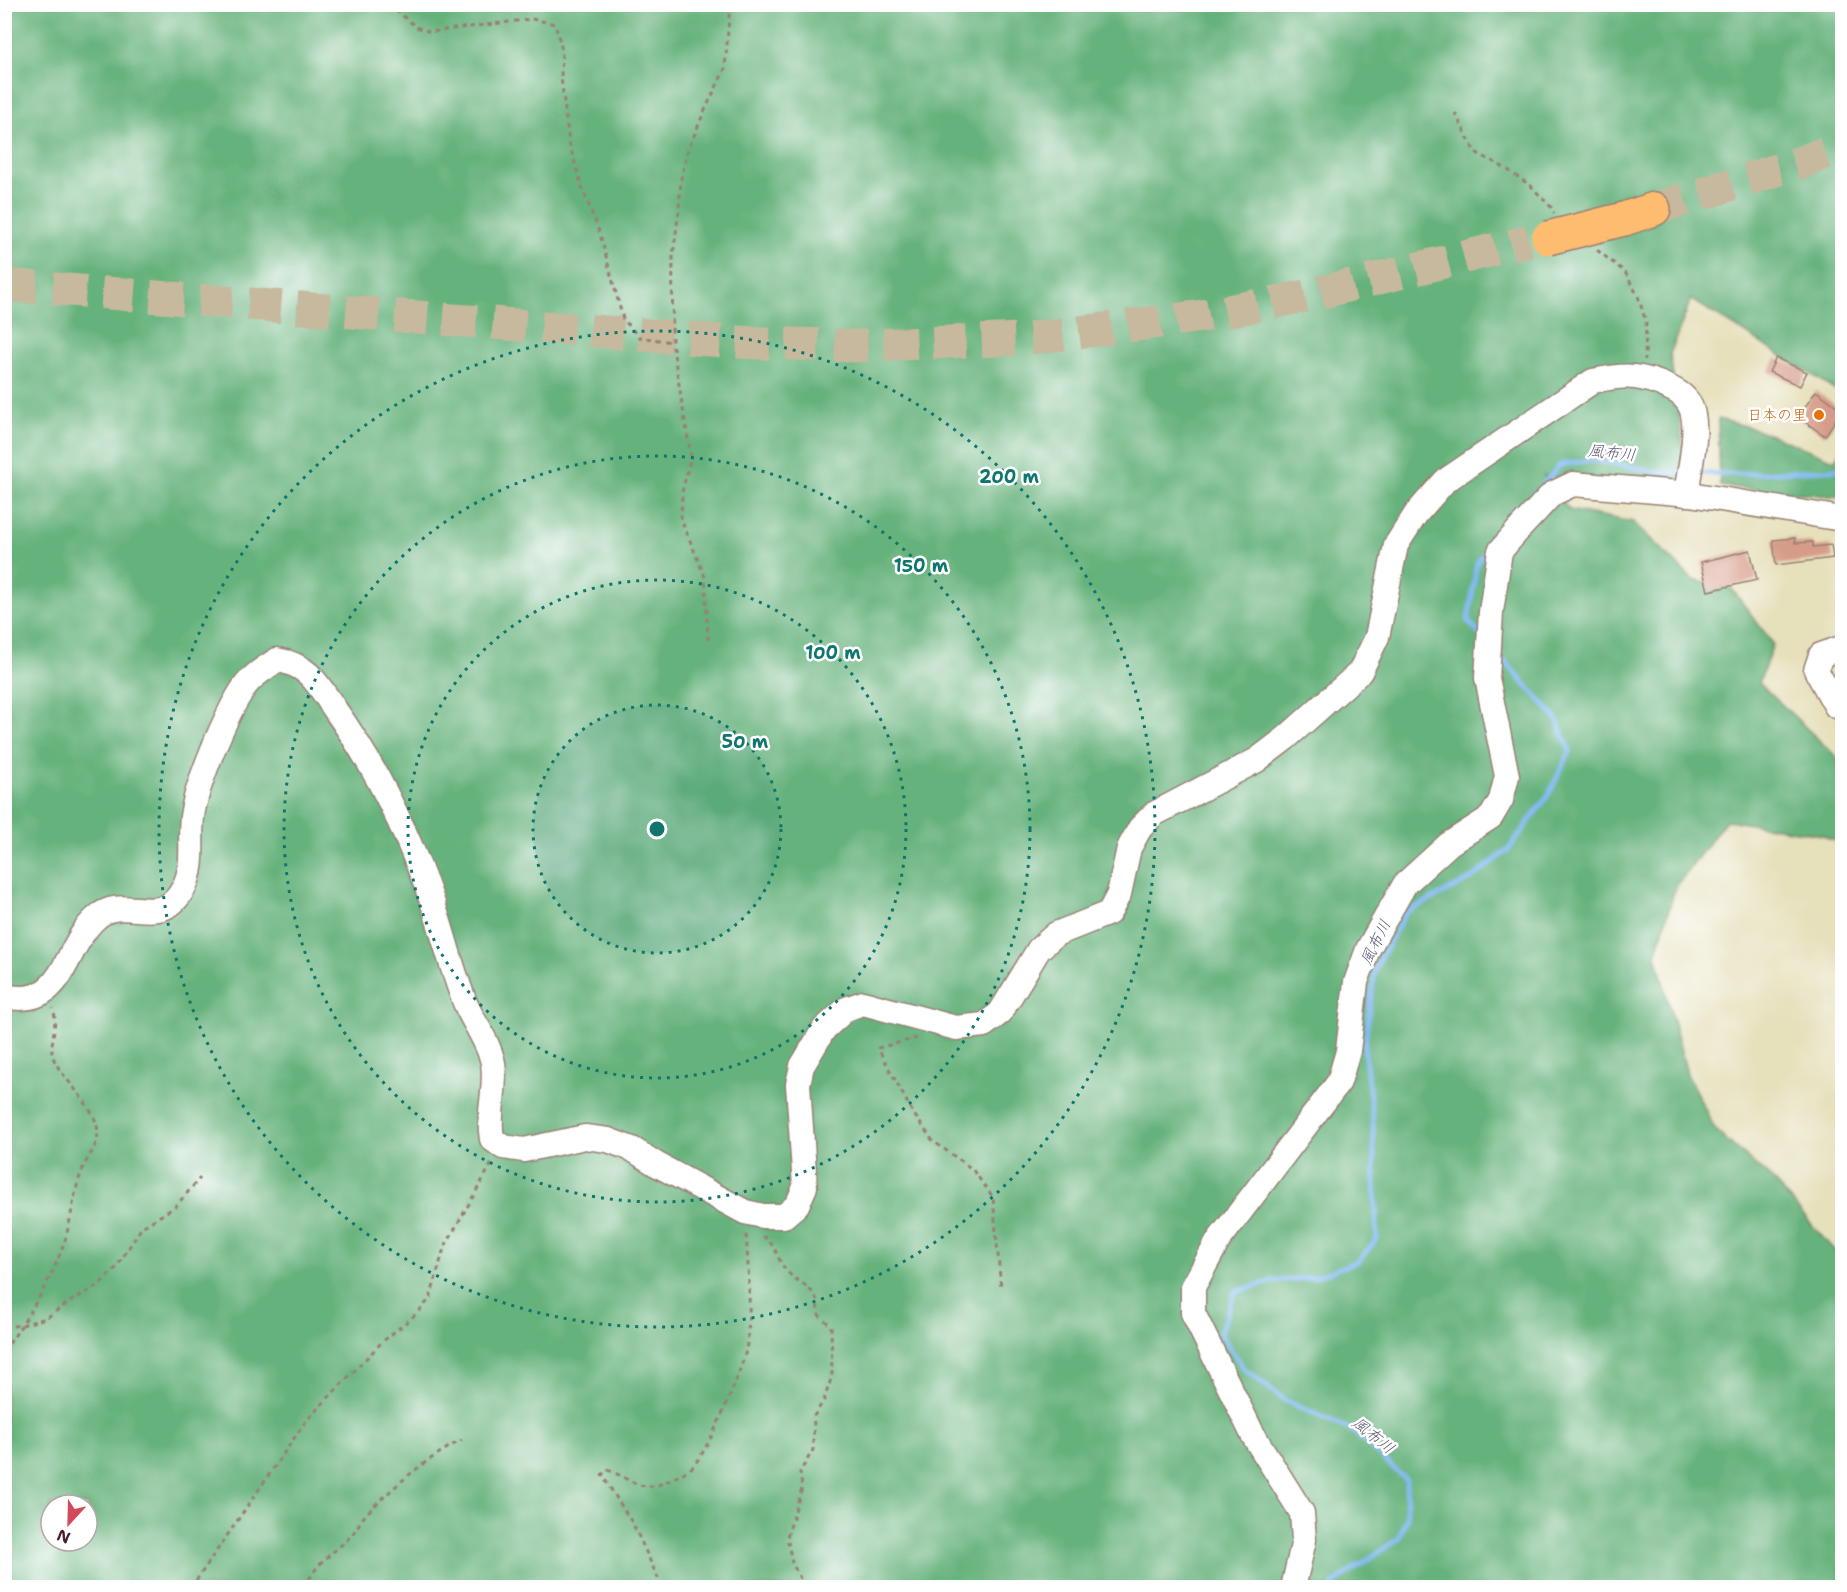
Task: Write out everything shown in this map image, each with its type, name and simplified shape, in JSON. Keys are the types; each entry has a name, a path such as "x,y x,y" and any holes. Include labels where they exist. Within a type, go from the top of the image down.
{"highway":[{"path":"1538,239 1639,214"}],"street":[{"path":"4,996 31,998 47,992 96,917 114,907 162,909 176,903 185,886 192,861 192,818 198,790 232,709 245,686 257,673 277,660 291,662 311,674 361,745 382,784 419,868 466,1005 493,1060 495,1084 490,1126 492,1139 503,1147 524,1150 585,1137 608,1140 632,1149 745,1219 784,1216 797,1205 805,1187 798,1084 802,1066 824,1029 846,1009 863,1004 956,1028 984,1025 1000,1013 1038,949 1056,934 1109,913 1119,894 1129,848 1140,828 1154,814 1257,760 1287,738 1360,672 1377,637 1396,545 1416,514 1445,481 1593,381 1622,375 1644,377 1678,391 1689,403 1694,418 1693,446 1686,494"},
{"path":"1293,1587 1304,1540 1302,1513 1253,1435 1193,1313 1193,1287 1218,1240 1339,1082 1348,1051 1356,982 1368,949 1406,884 1449,844 1491,817 1501,800 1508,776 1487,678 1491,612 1500,552 1552,494 1573,484 1686,494 1842,519"},
{"path":"1836,705 1816,670 1821,655 1838,649 1842,650"}],"path":[{"path":"389,4 416,27 430,32 532,19 555,24 562,50 561,77 569,143 583,190 600,234 623,319 639,338 672,342"},
{"path":"708,639 705,577 681,519 682,492 691,457 672,342 673,256 681,179 687,152 725,69 730,4"},
{"path":"4,1351 22,1325 56,1265 65,1241 83,1168 98,1143 97,1127 93,1116 84,1100 58,1067 52,1054 54,1012 47,992"},
{"path":"923,1036 878,1048 913,1113 933,1141 972,1169 993,1197 1001,1289"},
{"path":"191,1587 306,1421 382,1342 416,1314 429,1299 444,1248 476,1189 503,1147"},
{"path":"4,1327 22,1325 46,1318 71,1300 99,1285 116,1268 142,1227 175,1207 200,1178"},
{"path":"658,1587 658,1578 633,1524 602,1475 607,1470 615,1472 632,1483 653,1486 691,1468 711,1439 736,1381 746,1350 749,1287 745,1219"},
{"path":"745,1219 776,1248 780,1262 787,1273 812,1291 817,1299 817,1313 822,1320 831,1325 832,1376 824,1400 814,1416 813,1450 800,1472 802,1488 787,1537 792,1563 805,1587"},
{"path":"307,1587 308,1580 333,1551 350,1537 369,1511 435,1454 462,1440"}],"green space":[{"path":"5,5 1842,5 1842,394 1691,299 1670,354 1690,494 1544,476 1569,510 1633,522 1693,580 1732,589 1773,644 1759,683 1842,762 1842,845 1823,835 1726,820 1675,888 1656,955 1687,1074 1716,1131 1774,1181 1832,1248 1842,1256 1842,1587 5,1588"},
{"path":"1718,419 1756,429 1834,460 1842,449 1842,497 1720,486"}],"building":[{"path":"1776,358 1807,372 1800,386 1769,372"},
{"path":"1816,391 1842,410 1825,436 1798,417"},
{"path":"1795,538 1795,543 1813,542 1813,547 1831,545 1833,558 1776,565 1773,540"},
{"path":"1750,550 1757,580 1708,591 1701,562"}],"waterway":[{"name":"風布川","path":"1513,519 1560,465 1592,460 1664,473 1682,473"},
{"name":"風布川","path":"1694,473 1740,474 1842,469"},
{"name":"風布川","path":"1482,637 1468,621 1477,562 1501,532"},
{"name":"風布川","path":"1332,1588 1333,1584 1399,1538 1407,1517 1406,1480 1351,1430 1286,1401 1243,1368 1220,1333 1235,1292 1273,1281 1315,1277 1358,1261 1377,1239 1373,1121 1364,1048 1375,969 1405,913 1471,879 1509,849 1549,794 1570,751 1556,718 1497,653"}],"tunnel":[{"path":"1654,209 1805,161 1842,146"},
{"path":"4,285 736,342 854,346 1021,339 1202,316 1306,296 1529,241"}],"place":[{"name":"日本の里","path":"1819,415"}]}
